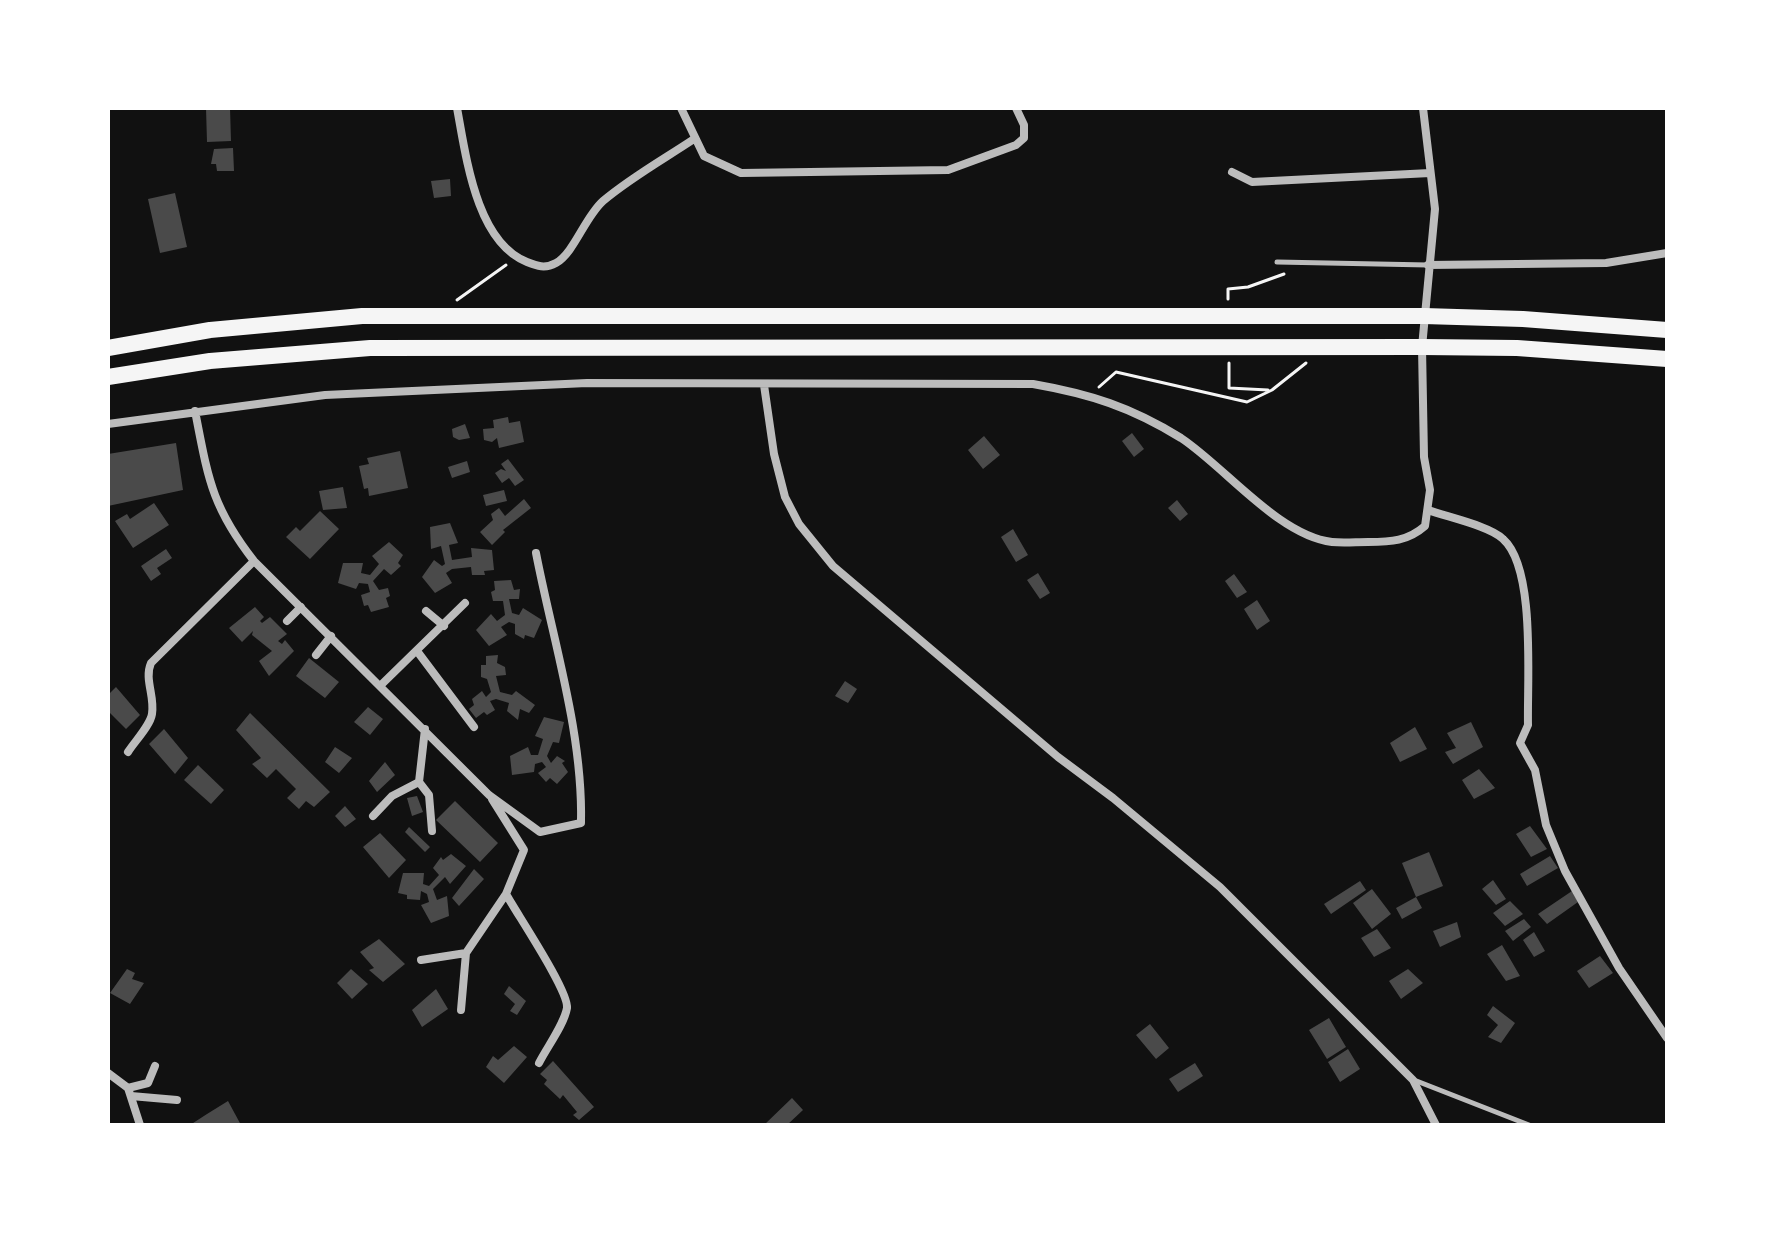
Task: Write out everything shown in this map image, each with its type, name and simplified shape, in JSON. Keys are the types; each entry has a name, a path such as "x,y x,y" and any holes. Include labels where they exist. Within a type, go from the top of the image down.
{"highway":[{"path":"108,348 210,330 362,316 1424,316 1523,319 1667,330"},
{"path":"108,377 210,361 370,348 566,345 1517,348 1667,359"}],"street":[{"path":"457,108 470,180 497,241 515,258 541,268 554,264 566,255 575,236 602,202 694,139"},
{"path":"681,108 704,156 741,173 948,170 1016,145 1024,138 1024,125 1016,108"},
{"path":"108,424 325,395 572,384 1033,384 1091,394 1123,406 1182,439 1287,522 1330,542 1391,542 1413,537 1425,526 1428,510 1422,347 1435,209 1423,108"},
{"path":"1232,172 1252,182 1430,173"},
{"path":"1428,265 1606,263 1667,253"},
{"path":"764,385 774,454 785,497 799,524 833,566 1034,737 1220,887 1413,1080 1436,1125"},
{"path":"195,411 211,492 230,530 254,561 489,795 540,832 581,823 582,790 567,696 536,553"},
{"path":"1428,510 1501,536 1517,554 1525,579 1528,725 1520,743 1535,770 1546,825 1565,871 1619,968 1667,1038"},
{"path":"128,752 152,717 153,700 147,671 151,663 254,561"},
{"path":"381,685 465,603"},
{"path":"287,621 301,607"},
{"path":"426,611 444,626"},
{"path":"316,655 331,636"},
{"path":"417,651 445,684 457,708 474,727"},
{"path":"425,729 419,782 429,795 432,831"},
{"path":"373,816 392,796 419,782"},
{"path":"461,1010 466,953 506,894 524,850 489,795"},
{"path":"506,894 564,992 567,1007 539,1063"},
{"path":"421,960 466,953"},
{"path":"130,1092 148,1083 155,1066"},
{"path":"108,1073 130,1092 177,1100"},
{"path":"130,1092 140,1125"}],"lane":[{"path":"1277,262 1428,265"},
{"path":"1413,1080 1529,1125"}],"path":[{"path":"435,316 515,258"},
{"path":"1228,289 1248,287 1286,273"},
{"path":"1091,394 1116,372 1247,402 1272,390 1325,349"},
{"path":"1229,388 1272,390"}],"building":[{"path":"206,108 230,108 231,141 207,142"},
{"path":"233,148 234,171 217,171 216,164 211,164 214,149"},
{"path":"450,179 451,196 434,198 431,181"},
{"path":"175,193 187,247 160,253 148,199"},
{"path":"508,417 509,423 520,421 524,442 499,448 497,438 492,442 484,440 483,429 494,428 493,420"},
{"path":"465,424 470,438 459,440 453,437 452,429"},
{"path":"1132,433 1144,449 1134,457 1122,441"},
{"path":"984,436 1000,455 983,469 968,450"},
{"path":"176,443 183,490 108,506 108,454"},
{"path":"400,451 408,488 369,496 368,488 364,489 359,466 369,464 367,458"},
{"path":"508,459 524,480 515,486 509,478 502,483 495,473 501,469 506,471 501,464"},
{"path":"467,461 470,472 452,478 448,467"},
{"path":"343,487 347,508 323,510 319,491"},
{"path":"504,490 507,501 486,506 483,495"},
{"path":"524,499 531,508 503,530 505,532 492,545 480,532 493,520 491,514 499,508 505,516"},
{"path":"1177,500 1188,514 1180,521 1168,508"},
{"path":"154,503 169,525 133,548 115,521 127,514 130,519"},
{"path":"320,511 339,529 310,559 286,537 296,527 300,531"},
{"path":"450,523 458,543 449,545 452,560 472,557 471,548 492,550 494,570 484,571 485,575 472,575 471,567 452,569 446,573 452,583 435,593 422,577 434,560 442,566 445,564 441,546 431,549 430,527"},
{"path":"1013,529 1028,555 1016,562 1001,537"},
{"path":"389,542 403,555 398,563 401,566 391,575 384,569 373,581 379,590 388,588 390,596 386,598 389,607 371,612 368,605 364,606 361,595 370,592 368,584 359,583 356,589 338,583 343,563 363,563 361,573 370,575 379,564 372,556"},
{"path":"166,549 172,558 157,568 161,574 151,581 141,566"},
{"path":"1038,573 1050,593 1040,599 1027,580"},
{"path":"1234,574 1247,592 1237,598 1225,581"},
{"path":"511,580 514,590 520,589 519,599 509,599 512,613 519,615 523,608 542,620 534,638 525,635 524,639 515,634 515,624 509,622 501,627 507,635 489,646 476,630 491,614 497,621 505,615 503,601 493,601 491,592 495,590 494,581"},
{"path":"1257,600 1270,621 1257,630 1244,609"},
{"path":"255,607 264,617 260,621 262,623 270,617 287,634 278,641 282,644 285,640 294,651 269,676 259,661 272,651 252,635 253,631 242,642 229,628"},
{"path":"498,655 497,663 505,667 506,675 496,676 500,692 512,695 516,691 535,705 529,713 520,709 518,720 507,711 509,703 496,699 490,701 495,710 487,715 484,712 476,718 469,709 474,705 472,699 482,691 486,697 491,692 487,679 481,677 481,665 486,665 486,656"},
{"path":"309,658 339,682 325,698 296,676"},
{"path":"845,681 857,689 848,703 835,696"},
{"path":"116,687 140,715 126,729 108,711 108,695"},
{"path":"368,707 383,719 370,735 354,722"},
{"path":"250,713 330,792 314,807 306,801 299,809 287,798 296,789 276,769 267,778 252,764 261,758 236,730"},
{"path":"544,717 564,722 559,743 553,742 547,756 551,763 557,756 565,761 562,763 568,772 557,784 550,778 546,782 538,773 546,767 542,762 535,764 534,772 512,775 510,756 528,747 531,755 538,755 543,739 535,736"},
{"path":"1471,722 1483,747 1453,764 1445,752 1456,748 1447,733"},
{"path":"1415,727 1427,749 1400,762 1390,743"},
{"path":"164,729 188,758 175,774 149,744"},
{"path":"335,747 352,758 339,773 325,762"},
{"path":"385,762 395,775 377,792 369,781"},
{"path":"198,765 224,790 211,804 184,780"},
{"path":"1479,769 1495,788 1474,799 1462,780"},
{"path":"417,796 423,812 412,816 407,798"},
{"path":"455,801 498,843 480,862 436,820"},
{"path":"345,806 356,819 345,827 335,816"},
{"path":"1530,826 1547,849 1531,857 1516,834"},
{"path":"409,827 430,847 425,852 405,832"},
{"path":"380,833 406,860 389,878 363,847"},
{"path":"1429,852 1443,886 1416,897 1402,863"},
{"path":"451,854 466,866 450,884 445,877 433,889 437,900 447,896 449,916 431,923 421,905 429,902 427,894 421,891 420,900 407,899 407,895 398,893 403,873 424,873 423,884 429,886 439,875 433,868 441,857 443,860"},
{"path":"1550,856 1558,868 1527,886 1520,874"},
{"path":"474,869 484,879 459,906 452,898"},
{"path":"1493,880 1506,899 1496,905 1482,889"},
{"path":"1360,881 1366,890 1331,914 1324,904"},
{"path":"1372,889 1391,914 1372,929 1353,903"},
{"path":"1572,891 1578,902 1547,924 1538,914"},
{"path":"1416,897 1422,908 1402,919 1396,908"},
{"path":"1510,901 1523,914 1505,926 1493,913"},
{"path":"1524,919 1531,927 1513,941 1505,931"},
{"path":"1457,922 1461,937 1440,947 1433,931"},
{"path":"1377,929 1391,948 1374,957 1361,938"},
{"path":"1534,932 1545,951 1534,957 1523,940"},
{"path":"379,939 405,964 383,982 369,970 374,968 360,952"},
{"path":"1502,945 1520,976 1506,981 1487,954"},
{"path":"1600,956 1613,973 1589,988 1577,971"},
{"path":"127,969 135,973 132,979 144,983 130,1004 110,993"},
{"path":"351,969 368,984 352,999 337,983"},
{"path":"1408,969 1423,983 1401,999 1389,981"},
{"path":"509,986 526,1001 517,1015 510,1011 515,1004 504,994"},
{"path":"436,989 448,1009 422,1027 412,1010"},
{"path":"1493,1006 1515,1023 1501,1043 1488,1037 1498,1025 1487,1015"},
{"path":"1329,1018 1346,1047 1327,1059 1309,1030"},
{"path":"1150,1024 1169,1048 1156,1059 1136,1035"},
{"path":"514,1046 527,1057 504,1083 486,1067 493,1056 498,1060"},
{"path":"1348,1049 1360,1069 1340,1082 1328,1062"},
{"path":"553,1061 594,1107 579,1120 573,1115 577,1112 563,1095 560,1099 544,1084 547,1080 540,1074"},
{"path":"1195,1063 1203,1076 1178,1092 1169,1079"},
{"path":"792,1098 803,1110 787,1125 764,1125"},
{"path":"228,1101 241,1125 190,1125 207,1114"}]}
